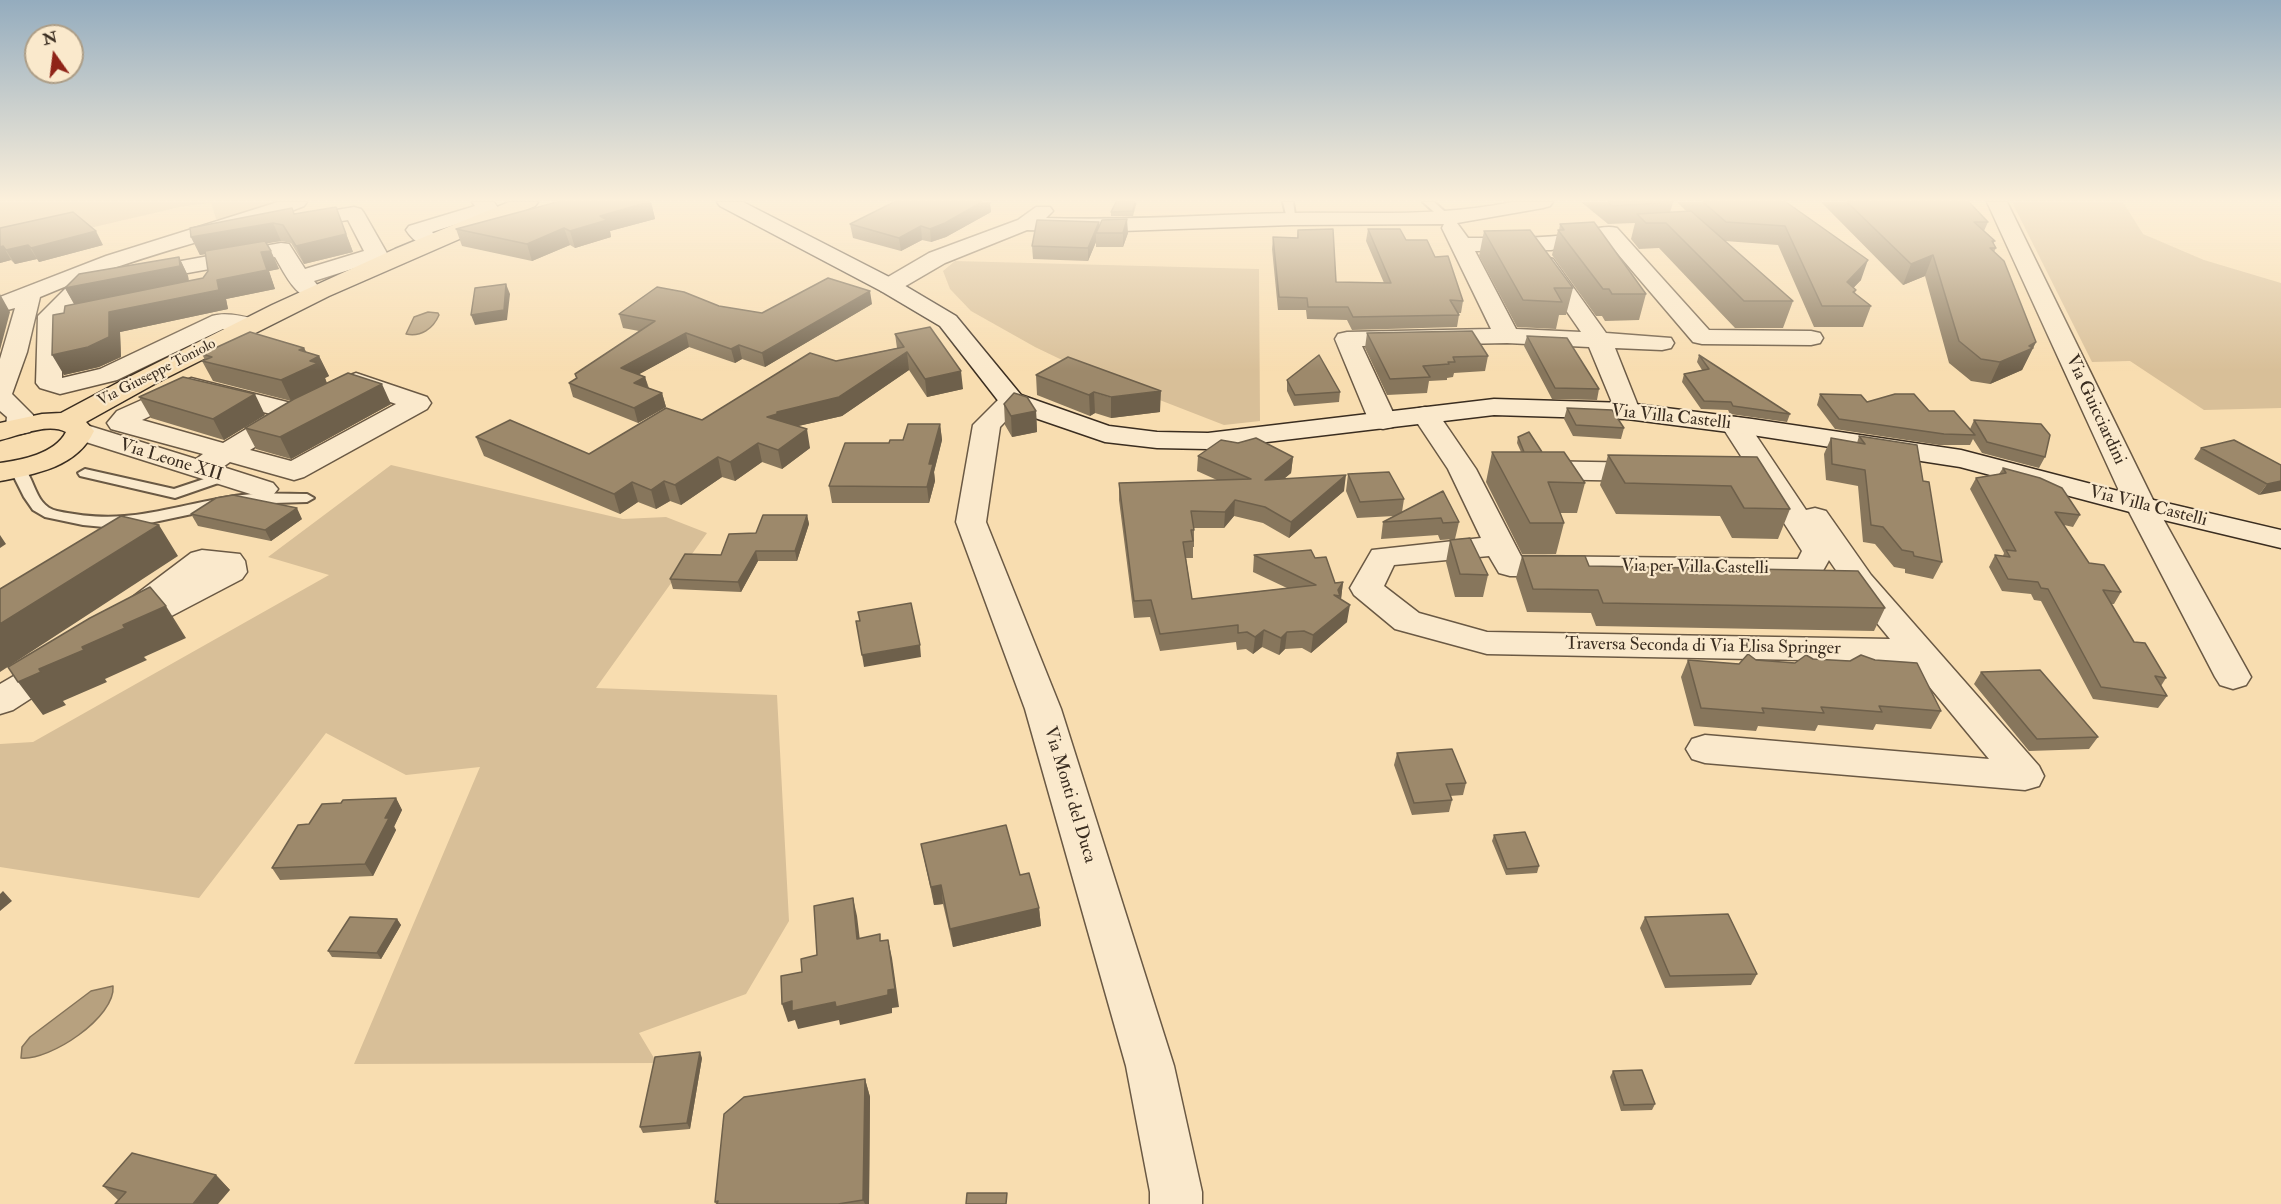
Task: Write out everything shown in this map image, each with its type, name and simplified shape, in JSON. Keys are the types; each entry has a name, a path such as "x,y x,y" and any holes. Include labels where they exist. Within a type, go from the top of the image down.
{"main road":[{"name":"Via Giuseppe Toniolo","path":"73,426 120,391 249,325 306,285 378,258"},
{"path":"8,471 38,463 70,447 78,438 73,426 37,423 10,429"}],"street":[{"path":"0,305 120,258"},
{"path":"82,315 49,322 50,316 82,286 231,258"},
{"path":"287,258 306,285"},
{"path":"835,258 889,286 948,321 1012,401"},
{"path":"889,286 937,258"},
{"path":"1468,258 1507,336"},
{"path":"1541,258 1599,340 1627,411"},
{"path":"1633,258 1702,337 1811,338 1785,315"},
{"name":"Via Guicciardini","path":"2024,258 2141,506 2233,677"},
{"path":"200,264 204,290"},
{"path":"0,286 30,293"},
{"path":"10,429 20,415 0,395 15,352 30,293"},
{"name":"Via Giuseppe Toniolo","path":"49,322 49,383 60,386 108,375 220,321 249,325"},
{"path":"1383,421 1347,339 1507,336 1662,343"},
{"path":"216,466 311,403 356,381 418,403 294,471 216,466 121,423 127,417 191,386 311,403"},
{"name":"Via Villa Castelli","path":"1012,401 1105,434 1157,440 1208,441 1511,406 1627,411 1961,459 2141,506 2281,539"},
{"name":"Via Monti del Duca","path":"1012,401 987,425 971,522 1043,709 1100,897 1150,1066 1176,1192 1176,1204"},
{"path":"1425,415 1486,469 1505,556"},
{"name":"Via Leone XII","path":"73,426 216,466 263,489"},
{"path":"1732,473 1767,474 1744,426"},
{"path":"1705,750 2025,776 1860,582 1744,426"},
{"path":"1486,469 1673,472"},
{"name":"Via per Villa Castelli","path":"1487,643 1407,621 1366,588 1383,557 1505,556 1809,569 1818,551 1767,474"},
{"path":"0,700 94,643"},
{"name":"Traversa Seconda di Via Elisa Springer","path":"1487,643 1918,651"}],"lane":[{"path":"85,473 175,494 216,466"},
{"path":"8,471 23,477 30,497 43,511 76,521 102,524 137,521 232,501 307,498"}],"shaded area":[{"path":"2040,258 2200,258 2281,283 2281,408 2204,410 2130,361 2092,362"},
{"path":"955,261 1259,269 1260,421 1224,425 1085,371 1035,347 971,311 950,289 943,271"},
{"path":"428,312 439,315 430,328 417,334 406,334 414,317"},
{"path":"391,465 623,519 666,517 707,533 596,688 777,695 789,921 746,994 639,1033 657,1063 354,1064 480,767 406,775 326,733 199,898 0,867 0,744 33,742 329,575 268,557"},
{"path":"113,986 111,998 104,1011 79,1035 48,1052 21,1058 22,1047 30,1037 91,991"}],"building":[{"path":"179,258 180,266 65,288 79,274"},
{"path":"206,258 263,258 267,270 217,280 219,290 109,312 109,337 88,347 52,355 53,315 64,313 65,306 203,278 208,271"},
{"path":"1275,258 1335,258 1336,282 1391,283 1380,258 1449,258 1463,301 1450,300 1459,315 1353,317 1348,307 1308,307 1307,298 1279,297"},
{"path":"1499,258 1551,258 1573,288 1554,288 1562,302 1523,300"},
{"path":"1579,258 1620,258 1646,294 1612,294 1609,289 1603,289"},
{"path":"1701,258 1744,258 1793,301 1744,301"},
{"path":"1800,258 1868,260 1847,282 1856,290 1853,292 1871,306 1822,306"},
{"path":"1905,258 1925,258 1911,264"},
{"path":"1934,258 2001,258 2036,342 2029,346 2033,348 2000,362 1981,359 1959,341"},
{"path":"828,278 870,291 762,353 739,345 731,349 686,333 621,368 645,377 634,383 662,393 634,408 569,383 577,378 575,374 655,321 619,314 657,287 684,292 719,306 762,313"},
{"path":"506,284 504,310 471,315 475,288"},
{"path":"930,327 961,371 925,379 907,352 839,397 777,412 767,417 807,429 778,450 758,443 730,462 718,457 675,485 664,481 651,490 632,482 614,494 476,437 510,420 589,454 666,408 702,420 810,353 836,361 904,347 895,334"},
{"path":"1472,331 1488,356 1453,357 1455,362 1448,362 1449,364 1423,366 1430,377 1390,379 1367,333"},
{"path":"250,332 304,348 299,350 319,356 310,361 318,363 281,380 202,361 212,357 202,354"},
{"path":"1527,336 1567,338 1599,389 1555,388"},
{"path":"1319,355 1340,392 1295,395 1287,380"},
{"path":"1699,355 1790,414 1733,406 1731,402 1704,401 1684,374 1709,369"},
{"path":"1068,357 1161,391 1111,397 1094,392 1089,395 1036,375"},
{"path":"348,373 382,384 280,437 245,428 294,399"},
{"path":"183,377 255,394 213,419 139,397"},
{"path":"1014,393 1027,397 1036,411 1011,416 1004,404"},
{"path":"1820,394 1861,395 1867,402 1895,394 1914,394 1929,411 1954,411 1975,435 1944,434 1839,419"},
{"path":"1567,408 1612,410 1624,428 1576,425"},
{"path":"1974,420 2041,424 2050,435 2045,457 1987,442"},
{"path":"908,424 940,424 929,464 933,464 927,487 829,486 845,443 889,443 890,440 903,440"},
{"path":"1529,432 1542,452 1524,452 1518,437"},
{"path":"1859,436 1917,445 1923,481 1929,482 1942,562 1914,556 1913,552 1902,550 1883,527 1871,525 1865,470 1832,464 1831,438 1865,444"},
{"path":"1256,438 1293,457 1265,480 1346,475 1291,522 1265,507 1235,500 1225,512 1191,511 1193,541 1183,542 1192,599 1316,585 1254,555 1311,550 1315,558 1326,557 1335,583 1343,582 1338,590 1340,596 1334,595 1350,605 1313,635 1304,631 1287,632 1281,638 1264,630 1255,637 1247,632 1238,633 1238,625 1160,634 1151,600 1134,601 1119,483 1251,479 1198,456 1221,440 1238,443"},
{"path":"2234,440 2281,465 2281,481 2267,484 2201,448"},
{"path":"1492,452 1564,452 1585,483 1548,482 1564,523 1530,523"},
{"path":"1608,455 1757,457 1790,509 1744,508 1731,486 1625,483"},
{"path":"2003,468 2040,478 2062,488 2080,515 2055,512 2089,563 2104,565 2121,592 2103,590 2134,642 2145,643 2166,678 2155,676 2167,696 2101,687 2048,589 2041,588 2038,582 2008,579 1995,555 2010,557 2006,550 2016,551 1976,478 2006,473"},
{"path":"1389,472 1404,499 1360,502 1348,474"},
{"path":"1443,491 1459,522 1443,523 1441,518 1383,522"},
{"path":"233,495 297,508 265,530 191,514 216,498"},
{"path":"763,515 807,515 795,551 756,551 738,582 670,579 685,554 721,555 729,534 756,533"},
{"path":"121,516 159,525 0,624 0,589"},
{"path":"1470,538 1488,575 1460,574 1450,540"},
{"path":"1522,556 1585,556 1589,566 1858,571 1885,608 1603,603 1598,590 1533,589"},
{"path":"150,587 166,606 123,625 125,628 82,647 84,650 39,669 41,672 18,682 8,667 90,618"},
{"path":"911,603 920,645 862,655 856,621 860,621 858,612"},
{"path":"1748,654 1756,660 1795,663 1806,655 1813,659 1850,661 1861,655 1875,660 1917,663 1941,711 1879,706 1882,712 1821,707 1824,713 1762,708 1764,713 1701,708 1688,660 1739,664"},
{"path":"2040,670 2098,737 2037,739 1981,672"},
{"path":"1452,749 1466,783 1446,784 1452,800 1414,803 1397,753"},
{"path":"396,798 385,818 389,818 365,864 272,868 298,825 309,824 322,804 341,803 343,800"},
{"path":"1006,825 1020,875 1029,873 1039,908 950,929 941,885 931,887 921,844"},
{"path":"1525,832 1539,866 1507,869 1494,835"},
{"path":"853,898 857,939 880,934 880,941 888,940 895,989 888,990 888,995 836,1007 835,1002 792,1011 792,1001 782,1004 781,976 802,972 801,959 817,955 814,906"},
{"path":"1728,914 1757,974 1670,976 1645,917"},
{"path":"350,917 397,919 377,953 328,951"},
{"path":"700,1052 687,1123 640,1127 655,1057"},
{"path":"1642,1070 1655,1104 1624,1105 1613,1071"},
{"path":"865,1079 863,1200 838,1204 717,1204 718,1201 715,1202 724,1114 744,1097"},
{"path":"132,1153 216,1175 193,1204 115,1204 126,1192 103,1186"},
{"path":"967,1193 1007,1193 1006,1204 966,1204"}]}
